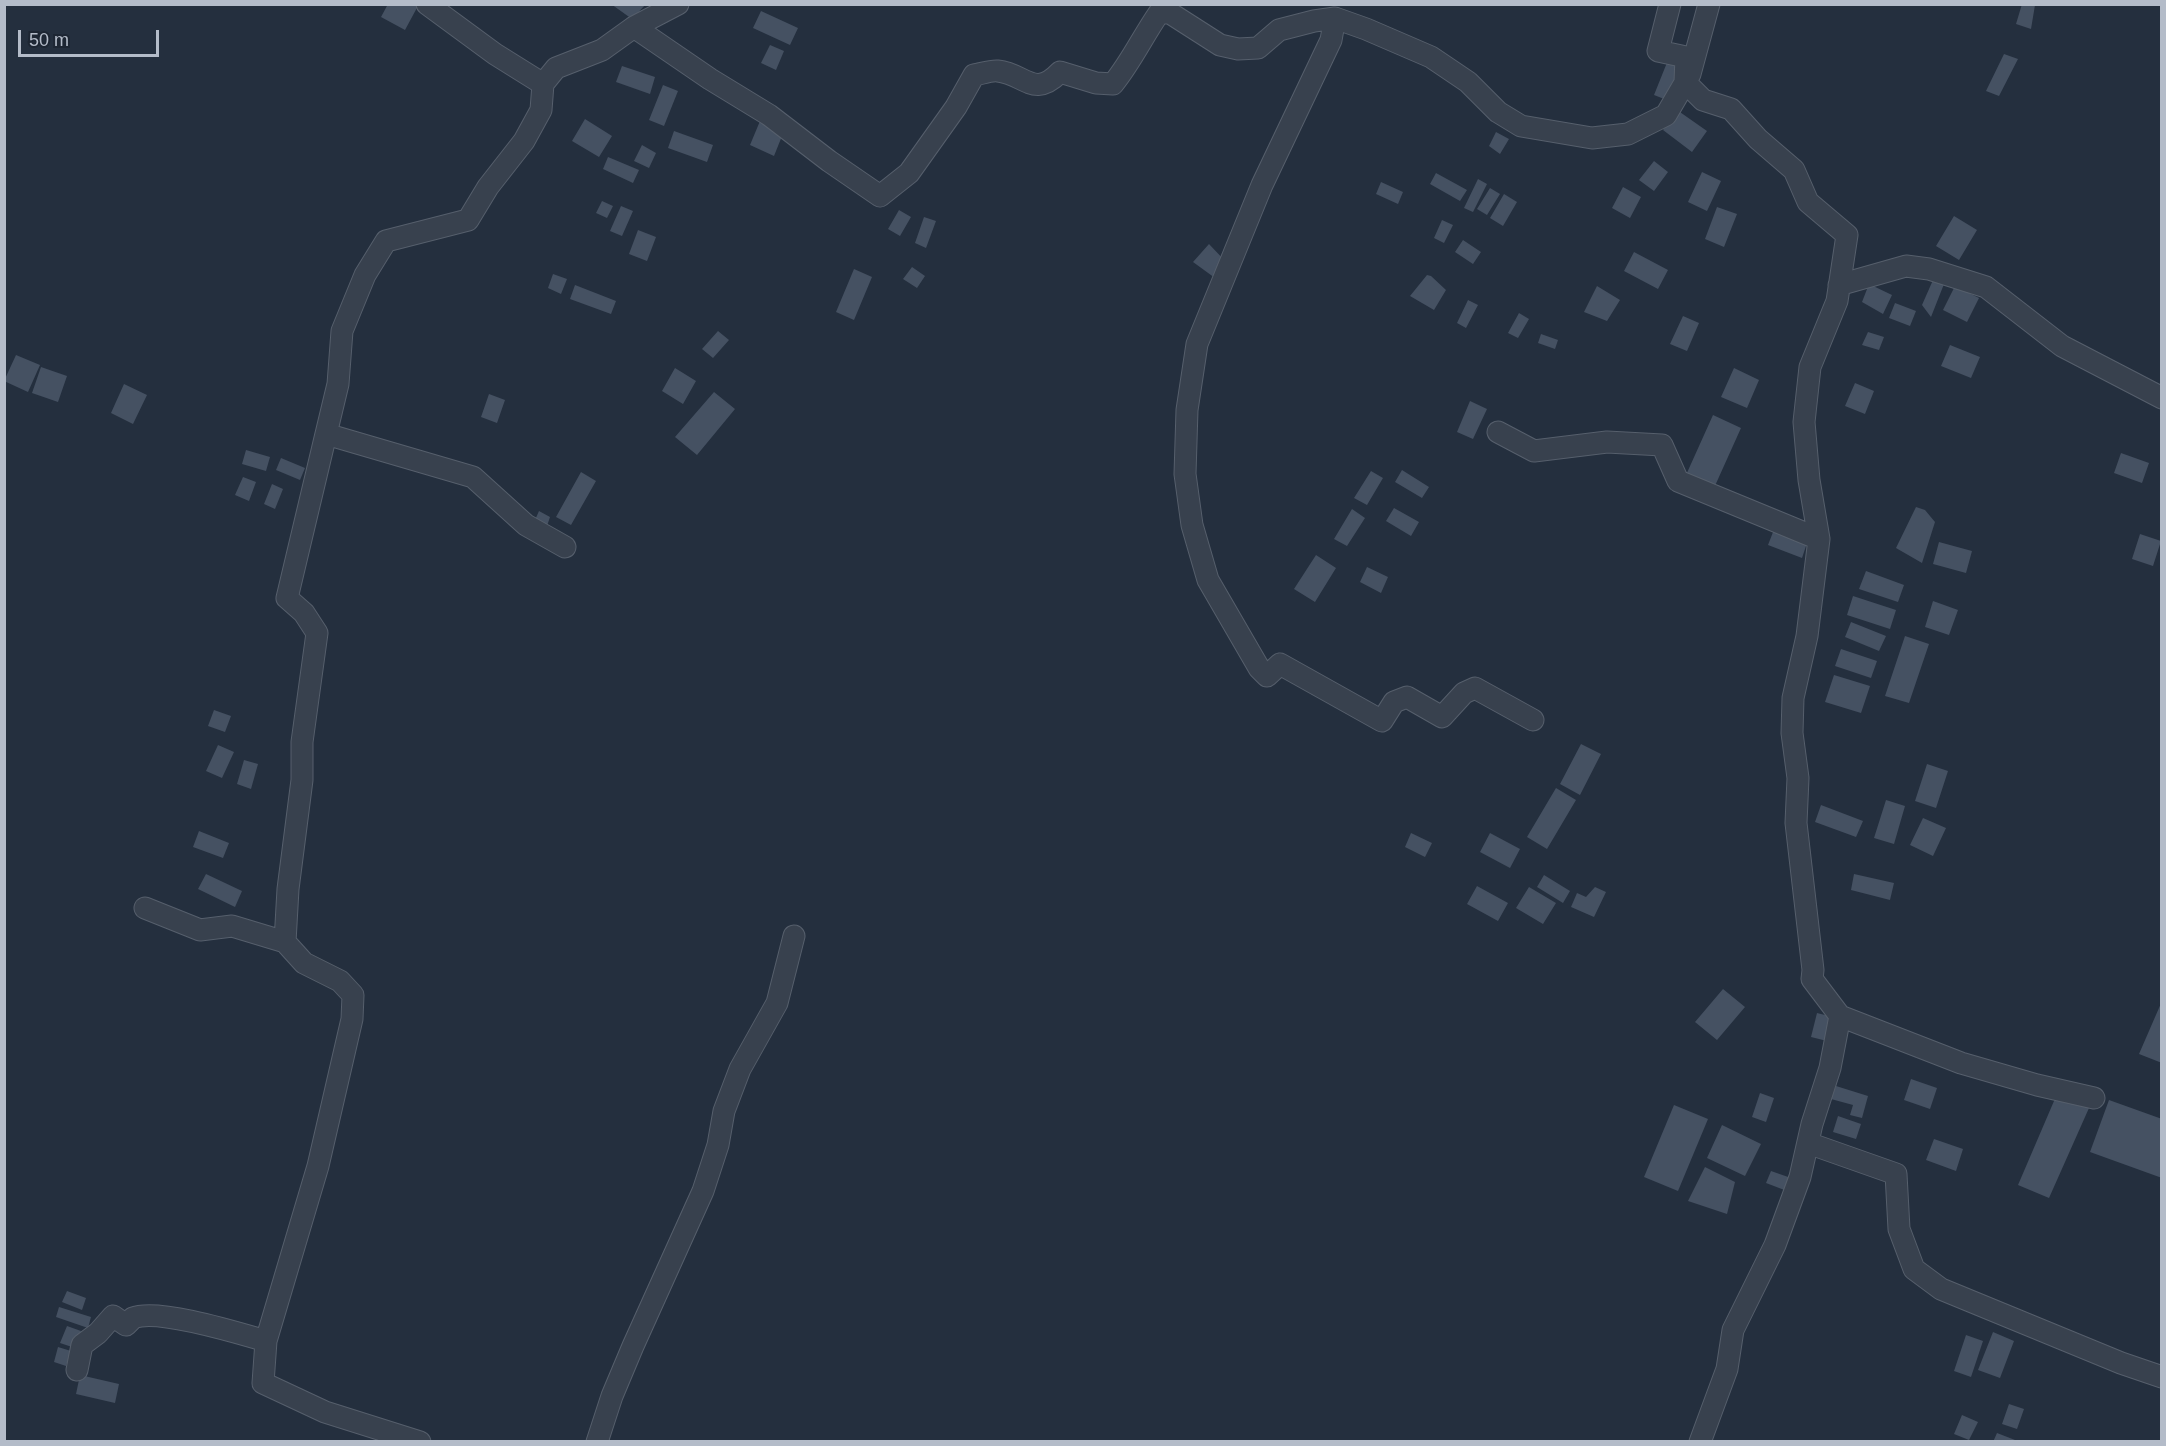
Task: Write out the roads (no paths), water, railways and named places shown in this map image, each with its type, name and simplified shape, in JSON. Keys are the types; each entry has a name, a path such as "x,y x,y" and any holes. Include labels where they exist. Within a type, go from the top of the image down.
{"street":[{"path":"428,4 495,54 543,84"},
{"path":"285,942 288,888 302,780 302,742 317,633 304,613 287,598 338,384 342,331 365,275 386,241 468,220 488,187 524,141 541,110 543,84 556,68 602,50 634,27 678,4"},
{"path":"1670,4 1658,51 1686,57 1685,82 1703,100 1731,109 1758,139 1794,170 1808,202 1847,235 1837,301 1809,367 1804,422 1809,480 1819,539 1807,636 1793,698 1792,733 1798,778 1796,822 1804,877 1812,979 1840,1016 1960,1063 2037,1085 2094,1098"},
{"path":"634,27 710,79 769,115 880,196 909,173 956,108 974,75 998,71 1033,85 1051,82 1060,72 1096,83 1113,84 1127,67 1159,13 1170,13 1220,45 1238,49 1258,48 1279,30 1335,18 1431,57 1467,82 1498,112 1521,126 1593,138 1628,134 1666,114 1690,74 1709,4"},
{"path":"1335,18 1331,40 1262,185 1197,344 1187,410 1185,474 1192,525 1208,580 1249,651 1267,676 1280,664 1382,721 1394,702 1407,697 1442,717 1464,693 1475,688 1533,720"},
{"path":"1839,285 1906,266 1929,269 1986,287 2062,346 2162,398"},
{"path":"1498,432 1534,451 1606,441 1662,445 1678,481 1819,539"},
{"path":"326,434 473,477 526,525 565,547"},
{"path":"145,908 200,930 232,926 285,942 304,963 340,981 353,995 352,1019 318,1166 266,1341 263,1383 325,1412 420,1442"},
{"path":"597,1442 612,1396 633,1346 703,1191 718,1144 724,1111 740,1069 777,1003 794,936"},
{"path":"1700,1442 1727,1369 1733,1330 1774,1245 1800,1177 1830,1068 1840,1016"},
{"path":"1808,1143 1896,1174 1899,1229 1914,1269 1941,1289 2121,1363 2162,1377"},
{"path":"77,1370 82,1346 113,1316 126,1325 132,1318 150,1316 184,1319 266,1341"}]}
